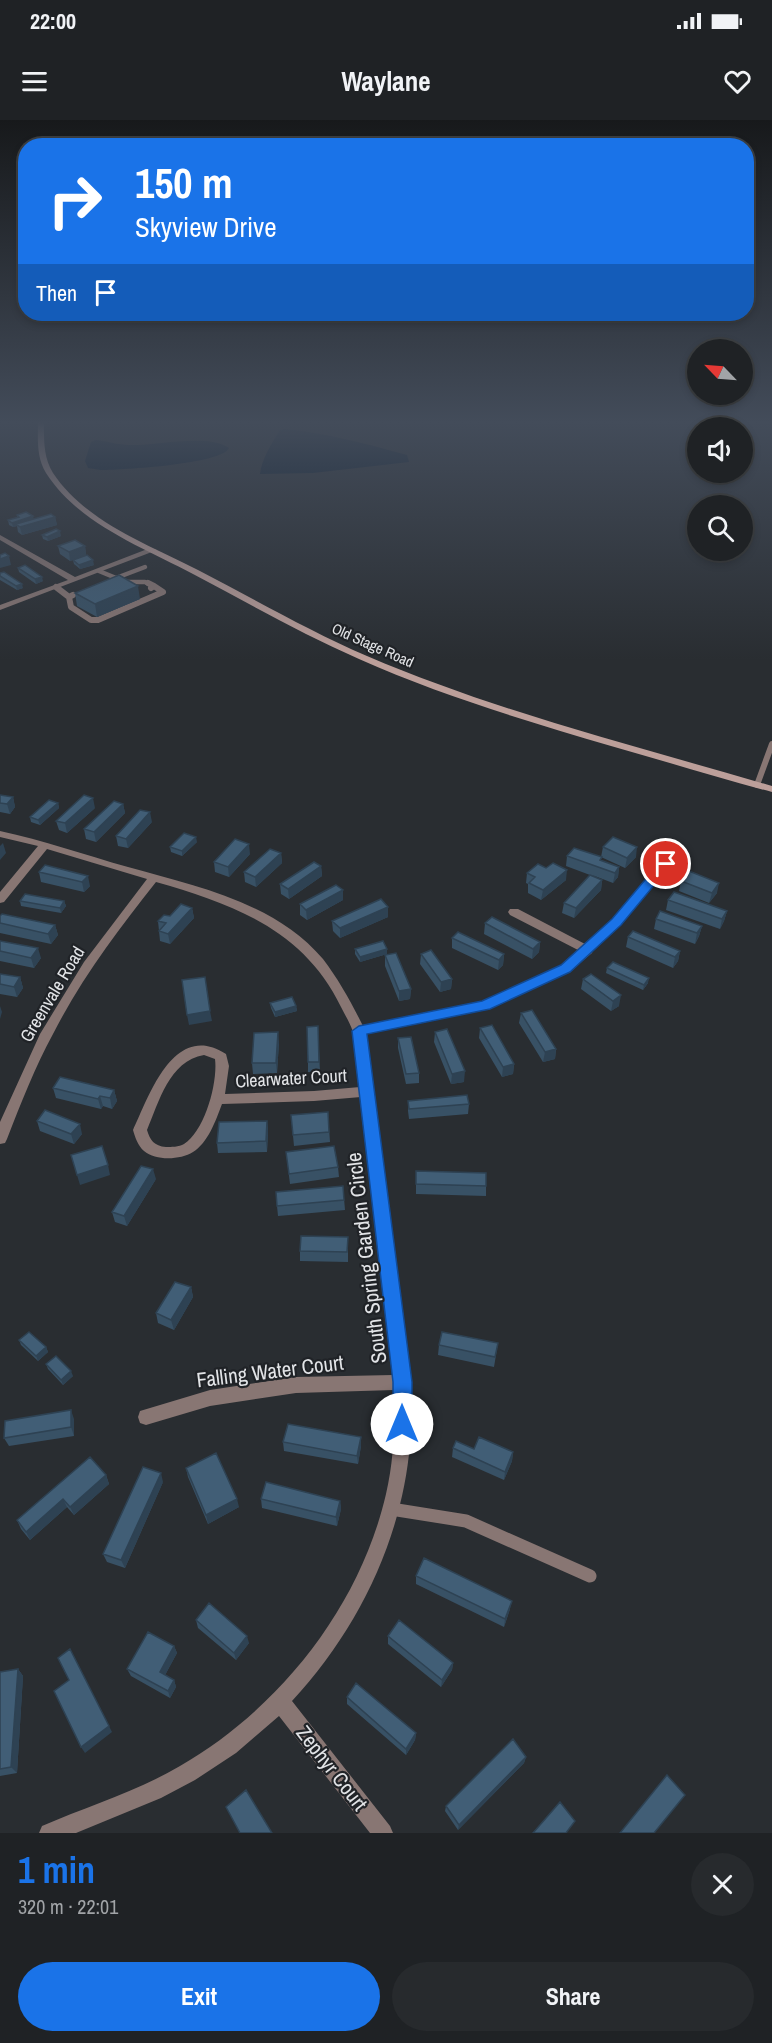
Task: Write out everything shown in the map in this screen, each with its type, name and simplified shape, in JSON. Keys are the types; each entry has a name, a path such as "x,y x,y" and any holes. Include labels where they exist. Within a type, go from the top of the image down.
{"main road":[{"name":"Old Stage Road","path":"76,500 92,514 153,550 306,629 413,678 498,708 772,789"}],"street":[{"path":"0,537 74,580"},
{"path":"0,608 153,550"},
{"name":"South Spring Garden Circle","path":"0,834 229,900 270,920 291,935 310,952 339,988 359,1031 402,1382 402,1444 391,1509 370,1570 354,1603 320,1654 280,1702 237,1738 188,1773 110,1809 49,1833"},
{"path":"0,899 44,846"},
{"path":"359,1031 486,1005 566,968 616,922 677,850"},
{"name":"Greenvale Road","path":"0,1139 35,1057 81,975 116,925 154,877"},
{"path":"514,912 588,950"},
{"path":"204,1050 221,1057 224,1073 216,1099 201,1133 188,1148 174,1153 158,1151 144,1143 140,1130 171,1067 184,1054 204,1050"},
{"name":"Clearwater Court","path":"216,1099 314,1096 368,1091"},
{"name":"Falling Water Court","path":"146,1417 210,1398 296,1385 402,1382"},
{"name":"Zephyr Court","path":"280,1702 383,1833"}],"lane":[{"path":"107,582 145,567"},
{"path":"99,571 132,587"},
{"path":"56,587 69,597 70,607 91,620 98,620 163,592 145,582 123,582"},
{"path":"69,597 78,593"},
{"path":"757,785 772,744"},
{"path":"391,1509 466,1521 590,1576"}],"building":[{"path":"26,512 33,516 12,523 8,520 19,517 17,515"},
{"path":"51,514 55,517 20,527 16,524"},
{"path":"56,529 60,531 47,537 42,535"},
{"path":"75,540 85,546 69,552 58,546"},
{"path":"5,553 9,556 0,559 0,555"},
{"path":"87,555 93,560 79,565 73,560"},
{"path":"25,565 42,577 35,579 18,568"},
{"path":"4,572 22,584 16,586 0,576 0,573"},
{"path":"119,575 138,586 95,604 75,593"},
{"path":"0,795 13,797 7,804 0,803"},
{"path":"84,795 93,798 65,823 56,821"},
{"path":"49,800 58,803 38,820 30,817"},
{"path":"114,801 123,804 94,832 84,829"},
{"path":"140,810 150,812 126,839 116,836"},
{"path":"184,833 196,837 182,851 170,847"},
{"path":"613,837 637,847 627,858 603,847"},
{"path":"235,839 249,844 228,867 214,862"},
{"path":"574,848 602,857 600,860 619,867 615,873 567,856"},
{"path":"270,849 281,853 255,877 244,872"},
{"path":"314,862 321,866 288,889 280,884"},
{"path":"553,863 567,870 543,890 529,883 535,877 527,873 538,864 546,868"},
{"path":"45,865 88,876 82,882 39,872"},
{"path":"689,871 719,883 712,893 681,881"},
{"path":"590,875 602,880 576,908 564,903"},
{"path":"336,885 343,890 306,910 300,904"},
{"path":"674,892 727,911 722,919 668,900"},
{"path":"25,894 64,901 60,908 20,901"},
{"path":"381,899 388,907 340,928 332,921"},
{"path":"181,904 192,908 168,934 159,931 166,923 158,921 164,915 170,916"},
{"path":"660,911 702,926 697,933 656,919"},
{"path":"2,914 55,925 48,934 0,923"},
{"path":"492,917 540,942 533,949 485,923"},
{"path":"633,931 680,951 675,957 628,937"},
{"path":"458,932 504,954 499,960 452,938"},
{"path":"0,941 38,948 31,958 0,951"},
{"path":"383,941 387,949 360,957 355,949"},
{"path":"431,950 452,979 441,982 421,954"},
{"path":"396,953 411,989 399,991 385,955"},
{"path":"613,962 649,978 644,985 607,968"},
{"path":"0,974 20,977 14,987 0,984"},
{"path":"591,974 621,995 613,1001 583,979"},
{"path":"205,977 210,1011 187,1015 182,980"},
{"path":"292,997 296,1006 275,1012 270,1003"},
{"path":"532,1010 556,1049 545,1052 521,1013"},
{"path":"492,1025 514,1064 503,1067 480,1028"},
{"path":"318,1026 319,1062 308,1062 307,1027"},
{"path":"447,1029 465,1071 452,1074 435,1032"},
{"path":"278,1032 276,1063 252,1063 254,1033"},
{"path":"411,1037 419,1073 406,1074 398,1038"},
{"path":"60,1077 114,1090 110,1098 100,1096 98,1099 53,1088"},
{"path":"467,1095 469,1104 409,1109 408,1101"},
{"path":"45,1110 80,1124 71,1134 37,1121"},
{"path":"328,1112 329,1132 293,1135 291,1115"},
{"path":"267,1121 266,1141 217,1143 219,1122"},
{"path":"102,1146 108,1165 77,1175 71,1155"},
{"path":"334,1146 338,1167 289,1174 286,1152"},
{"path":"141,1166 153,1169 124,1216 112,1212"},
{"path":"416,1171 486,1173 486,1186 416,1184"},
{"path":"343,1186 344,1200 277,1206 276,1192"},
{"path":"301,1236 348,1237 347,1252 300,1251"},
{"path":"175,1282 191,1287 171,1320 156,1313"},
{"path":"29,1332 46,1347 36,1356 19,1340"},
{"path":"442,1332 498,1343 495,1357 439,1345"},
{"path":"56,1356 71,1371 61,1380 46,1364"},
{"path":"71,1410 71,1427 4,1438 5,1421"},
{"path":"288,1424 361,1437 357,1456 283,1442"},
{"path":"479,1437 513,1452 505,1472 453,1448 456,1441 474,1449"},
{"path":"216,1453 237,1499 206,1515 186,1468"},
{"path":"90,1457 106,1475 70,1507 63,1499 26,1532 17,1520"},
{"path":"143,1467 161,1473 121,1560 103,1554"},
{"path":"266,1482 340,1501 336,1517 261,1499"},
{"path":"424,1558 512,1601 505,1619 416,1576"},
{"path":"209,1603 247,1636 234,1653 196,1620"},
{"path":"399,1620 453,1663 442,1680 388,1636"},
{"path":"148,1632 174,1646 160,1672 174,1680 168,1691 127,1669"},
{"path":"70,1649 109,1726 81,1747 54,1691 69,1680 58,1658"},
{"path":"18,1669 11,1767 0,1769 0,1672"},
{"path":"356,1683 416,1733 406,1749 347,1697"},
{"path":"513,1739 526,1757 459,1825 446,1806"},
{"path":"667,1775 685,1795 654,1833 620,1833"},
{"path":"246,1790 272,1833 240,1833 226,1807"},
{"path":"560,1802 575,1821 566,1833 533,1833"}],"route":[{"path":"402,1424 402,1382 359,1031 486,1005 566,968 616,922 666,864"}]}
